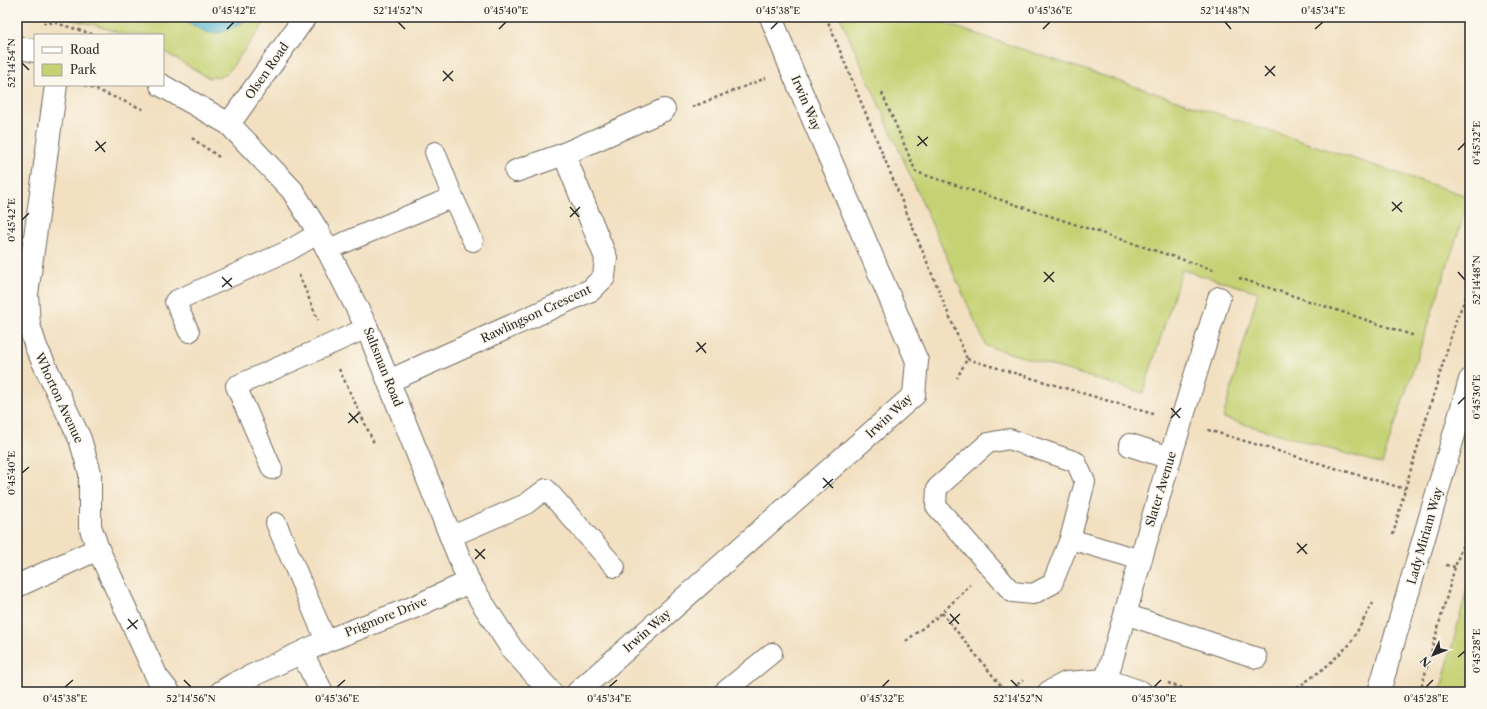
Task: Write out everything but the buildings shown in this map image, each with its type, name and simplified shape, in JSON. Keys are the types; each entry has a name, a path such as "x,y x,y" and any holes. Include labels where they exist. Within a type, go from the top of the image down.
{"street":[{"name":"Olsen Road","path":"229,124 305,17"},
{"name":"Irwin Way","path":"578,692 914,395 917,361 791,68 771,17"},
{"path":"17,47 34,51"},
{"name":"Whorton Avenue","path":"56,86 23,326 36,347 80,439 90,473 90,526 98,549 157,677 169,692"},
{"name":"Saltsman Road","path":"163,86 229,124 292,190 324,241 367,328 469,582 512,650 551,692"},
{"path":"516,171 564,154 664,110"},
{"name":"Rawlingson Crescent","path":"389,381 591,290 604,276 606,258 564,154"},
{"name":"Slater Avenue","path":"1106,680 1170,458 1219,298"},
{"name":"Lady Miriam Way","path":"1379,692 1470,380"},
{"path":"1130,445 1170,458"},
{"path":"17,586 98,549"},
{"name":"Prigmore Drive","path":"221,692 234,684 326,641 412,608 469,582"},
{"path":"302,652 322,692"},
{"path":"1049,692 1066,683 1106,680 1141,692"}],"lane":[{"path":"435,152 473,241"},
{"path":"189,332 175,301 288,251 324,241 453,197"},
{"path":"272,469 236,386 367,328"},
{"path":"1009,439 1076,462 1085,482 1070,539 1052,584 1033,594 1012,592 936,506 937,488 988,443 1009,439"},
{"path":"450,537 526,504 546,489 615,567"},
{"path":"276,523 326,641"},
{"path":"1070,539 1140,560"},
{"path":"1125,614 1257,658"},
{"path":"724,692 772,653"}],"path":[{"path":"826,17 966,359 957,378"},
{"path":"40,22 56,23 92,34"},
{"path":"664,110 686,110 791,68"},
{"path":"882,93 916,172 1219,272"},
{"path":"1234,276 1415,336"},
{"path":"1392,538 1405,489 1456,320 1470,288"},
{"path":"1420,692 1455,567 1470,523"},
{"path":"906,641 942,613 990,567"},
{"path":"1292,692 1328,665 1350,644 1373,606 1375,599"},
{"path":"942,613 1006,692"}],"green space":[{"path":"58,17 269,17 226,75 209,78 164,52 164,34 123,34 95,25"},
{"path":"840,17 925,17 1470,197 1382,464 1223,418 1258,292 1182,270 1143,393 986,346"},
{"path":"1470,577 1470,692 1440,692"}],"water":[{"path":"179,17 249,17 223,32 211,33 206,32"}]}
